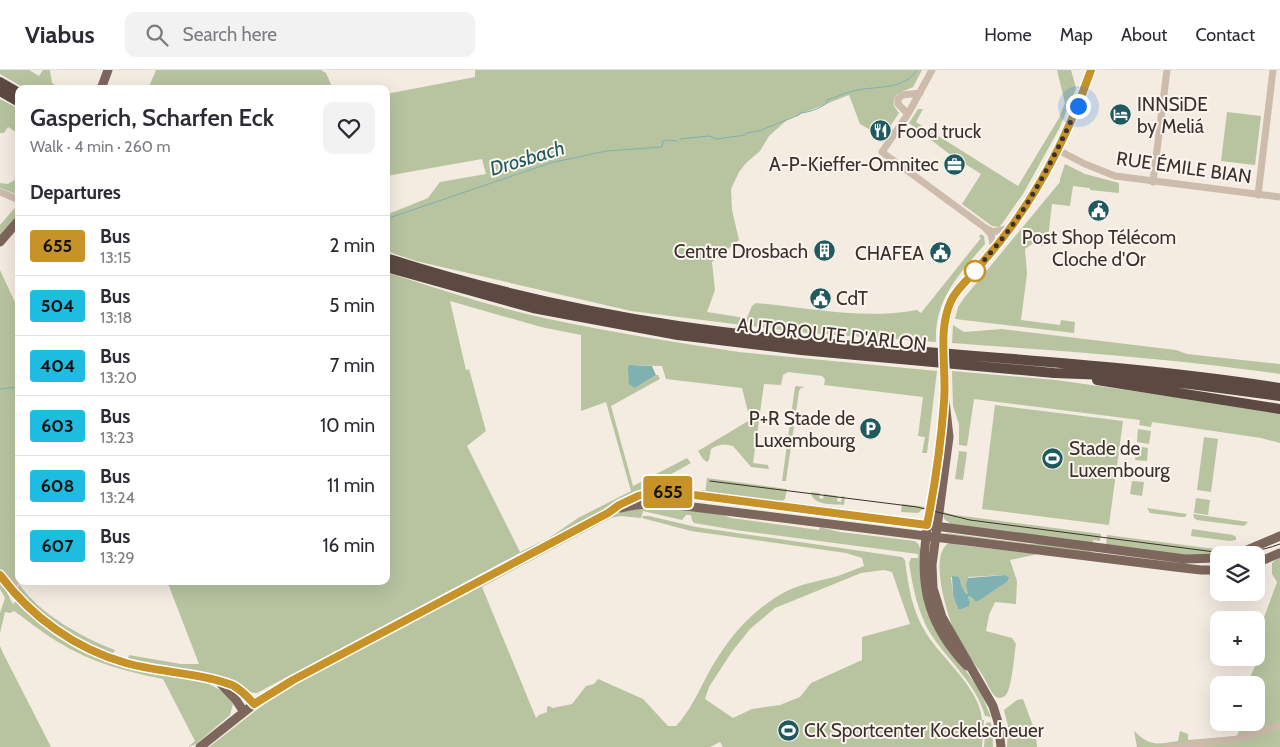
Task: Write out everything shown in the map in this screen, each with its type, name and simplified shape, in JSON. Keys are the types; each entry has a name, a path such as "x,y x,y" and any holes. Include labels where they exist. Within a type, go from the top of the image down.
{"highway":[{"path":"0,82 15,91"},
{"path":"0,91 15,100"},
{"name":"AUTOROUTE D'ARLON","path":"390,259 462,281 539,300 679,326 819,342 1076,364 1280,388"},
{"name":"AUTOROUTE D'ARLON","path":"390,268 533,308 678,335 792,349 1107,375 1280,396"},
{"path":"1054,372 1280,409"},
{"path":"1222,380 1247,378 1280,382"},
{"path":"1190,384 1280,400"}],"main road":[{"path":"102,85 108,70"},
{"path":"1001,747 997,717 989,698 942,617 935,598 932,565 949,437 945,400 944,339 946,318 951,301 957,291 994,249 1028,203 1058,150 1078,106 1091,70"},
{"path":"0,242 15,225"},
{"path":"945,400 932,502 927,525 924,580 928,603 933,617 953,650 978,678"},
{"path":"200,747 254,704 293,680 608,513 619,505 649,493 671,492 1185,559 1210,558"},
{"path":"608,513 634,504 666,504 1175,567 1210,569"},
{"path":"1258,546 1280,536"},
{"path":"1265,559 1280,553"},
{"path":"0,575 13,592 52,627 92,650 127,663 232,685 242,691 254,704"},
{"path":"218,681 226,688 244,712"}],"street":[{"path":"932,70 908,114 882,152 984,227 993,232 1010,228"},
{"path":"1154,182 1167,70"},
{"path":"1258,195 1273,70"},
{"path":"908,114 898,104 898,99 902,95 920,92"},
{"name":"RUE ÉMILE BIAN","path":"1058,150 1085,164 1115,176 1280,197"},
{"path":"0,192 15,198"},
{"path":"984,227 991,234 994,249"},
{"path":"13,592 12,588 15,583"},
{"path":"1168,747 1238,739 1280,725"}],"green space":[{"path":"0,70 29,70 39,76 43,70 50,70 52,83 55,85 19,85 0,74"},
{"path":"156,70 321,70 326,73 331,85 150,85"},
{"path":"475,70 922,70 913,87 896,95 894,106 899,113 889,128 874,132 860,124 849,95 788,119 769,136 760,151 739,172 731,189 732,210 739,240 712,262 715,290 707,312 739,317 746,320 752,306 756,303 857,313 897,313 917,310 921,313 981,238 979,237 981,234 984,236 985,244 966,266 944,300 936,327 936,342 806,333 631,311 416,261 390,252 390,213 428,198 440,182 486,174 482,159 390,175 390,93 475,77"},
{"path":"1057,70 1071,70 1076,88 1059,129 1023,194 1001,225 999,227 992,226 962,204 981,174 948,153 909,123 918,109 923,109 916,122 1018,186 1059,118 1065,103"},
{"path":"0,99 15,107 15,131 8,127 4,133 0,133"},
{"path":"1227,112 1261,116 1255,165 1221,161"},
{"path":"1065,164 1085,174 1119,183 1119,193 1073,186 1070,206 1052,204 1047,246 1032,244 1025,249 1027,274 1021,320 1060,325 1061,320 1075,322 1074,333 955,319 958,307 964,298 1060,182"},
{"path":"15,180 15,194 0,188 0,183 8,184"},
{"path":"15,208 15,219 0,236 0,225"},
{"path":"0,270 15,302 15,578 12,582 10,583 0,569"},
{"path":"390,273 504,308 617,332 739,352 937,371 927,453 922,453 925,437 918,436 923,397 824,385 825,379 822,376 788,372 783,375 781,385 764,384 753,463 768,465 769,469 751,467 733,446 722,445 711,449 707,462 698,451 750,420 742,388 666,379 662,366 629,365 635,388 656,375 660,379 611,406 633,486 687,458 691,463 592,518 520,553 257,693 247,692 220,677 128,659 129,655 181,664 199,664 169,585 390,585","holes":["450,301 541,327 581,335 581,411 606,402 631,491 578,518 549,538 520,552 467,446 486,431 469,369 466,370"]},
{"path":"953,325 964,332 1002,329 1176,350 1187,354 1280,364 1280,374 1157,359 952,343"},
{"path":"952,371 1056,380 1280,412 1280,443 1261,438 1152,422 1151,427 1139,425 1140,420 974,399 967,446 959,445 959,424 953,406"},
{"path":"795,387 805,387 799,391 786,481 782,481"},
{"name":"Stade de Luxembourg","path":"995,405 1123,421 1109,525 982,509"},
{"path":"1138,429 1151,431 1149,444 1137,442"},
{"path":"1204,437 1218,439 1211,492 1197,490"},
{"path":"1137,446 1148,448 1147,461 1135,460"},
{"path":"959,451 967,452 963,480 955,479"},
{"path":"707,478 787,489 785,499 782,501 705,494"},
{"path":"1132,481 1144,482 1142,496 1130,494"},
{"path":"811,492 820,493 819,498 823,499 824,494 838,496 837,501 841,502 842,496 845,497 844,505 819,502 812,497"},
{"path":"1196,498 1210,500 1208,515 1194,513"},
{"path":"902,504 925,507 918,513 901,512"},
{"path":"637,506 718,513 731,518 819,530 820,527 840,532 915,541 919,545 946,642 980,691 991,717 985,716 975,693 930,633 922,616 916,599 909,563 911,558 918,558 918,554 735,530 694,523 691,515 686,515 682,520 643,511 641,518 621,516 611,518 482,587 536,718 547,712 547,707 549,706 553,708 572,704 586,686 594,684 598,679 643,699 668,726 676,726 694,701 725,647 757,611 776,597 793,588 838,576 864,566 862,558 846,553 691,531 642,518 643,516 649,516 696,527 902,557 905,560 911,598 921,625 933,643 968,685 980,708 982,720 984,720 982,747 723,747 720,742 710,747 209,747 267,702 322,669 627,508","holes":["884,570 892,572 910,624 862,637 862,660 811,683 800,697 780,705 752,709 733,718 705,699 709,687 731,653 750,629 775,608 861,573"]},
{"path":"1147,508 1187,514 1185,517 1181,517 1150,513"},
{"path":"943,512 1101,534 1100,541 1093,540 1093,545 951,524 944,519"},
{"path":"1193,514 1248,522 1244,526 1197,520"},
{"path":"1192,529 1233,535 1236,537 1236,540 1230,541 1191,536"},
{"path":"946,533 1031,544 1092,549 1091,554"},
{"path":"1107,535 1210,548 1210,556 1202,557 1106,546"},
{"path":"951,542 959,542 959,545 1038,554 1010,560 1017,581 1016,604 995,602 989,615 986,631 1012,638 1016,644 1009,687 1003,697 997,698 993,694 961,646 955,633 942,589 940,559 944,548","holes":["1006,575 1009,579 973,600 970,595 968,597 969,606 958,609 953,595 951,577 959,577 966,594 968,593 968,577"]},
{"path":"1280,556 1280,747 1137,747 1134,731 1145,740 1159,743 1178,741 1180,731 1188,734 1188,740 1237,736 1239,731 1265,731 1265,676 1250,676 1255,666 1265,666 1265,615 1277,582 1272,574 1272,563"},
{"path":"0,580 13,604 16,601 42,625 70,643 133,669 207,683 224,692 233,704 230,715 196,744 188,747 195,741 163,679 96,661 70,649 14,611 10,613 5,612 0,633 0,613 5,598 0,589"},
{"path":"20,585 38,605 62,623 115,650 112,655 57,627 17,589"},
{"path":"0,646 3,653 51,747 0,747"},
{"path":"1023,699 1036,734 1037,747 1007,747 1008,726 1004,710 1017,700"},
{"path":"990,722 992,726 993,747 984,747 986,723"}],"water":[{"path":"629,365 652,366 656,375 635,388 629,384"},
{"path":"1006,575 1009,578 1008,581 978,601 975,601 970,596 968,597 969,606 958,609 953,595 952,576 959,577 966,594 968,593 966,585 968,578"}],"waterway":[{"name":"Drosbach","path":"680,139 709,136 717,139 759,131 800,113 818,109 827,103 827,100 846,93 898,84 912,76 917,70"},
{"name":"Drosbach","path":"390,218 550,163 606,151 662,147 663,141 677,141"},
{"name":"Drosbach","path":"0,389 15,387"}],"tram line":[{"path":"710,481 917,507 970,520 1215,552 1248,552 1280,544"}],"bus line":[{"name":"655","path":"0,575 13,592 38,616 72,640 111,658 127,663 204,677 232,685 242,691 254,704 264,696 293,680 608,513 619,505 649,493 671,492 701,495 927,525 932,502 945,400 944,328 948,309 957,291 998,244 1028,203 1058,150 1078,106 1091,70"}],"place":[{"name":"INNSiDE by Meliá","path":"1121,115"},
{"name":"Food truck","path":"881,131"},
{"name":"A-P-Kieffer-Omnitec","path":"955,164"},
{"name":"Post Shop Télécom Cloche d'Or","path":"1099,211"},
{"name":"Centre Drosbach","path":"824,251"},
{"name":"CHAFEA","path":"940,253"},
{"name":"CdT","path":"820,298"},
{"name":"P+R Stade de Luxembourg","path":"871,429"},
{"name":"Stade de Luxembourg","path":"1053,459"},
{"name":"CK Sportcenter Kockelscheuer","path":"788,730"}],"route":[{"path":"975,271 992,252 1028,203 1058,150 1078,106"}]}
